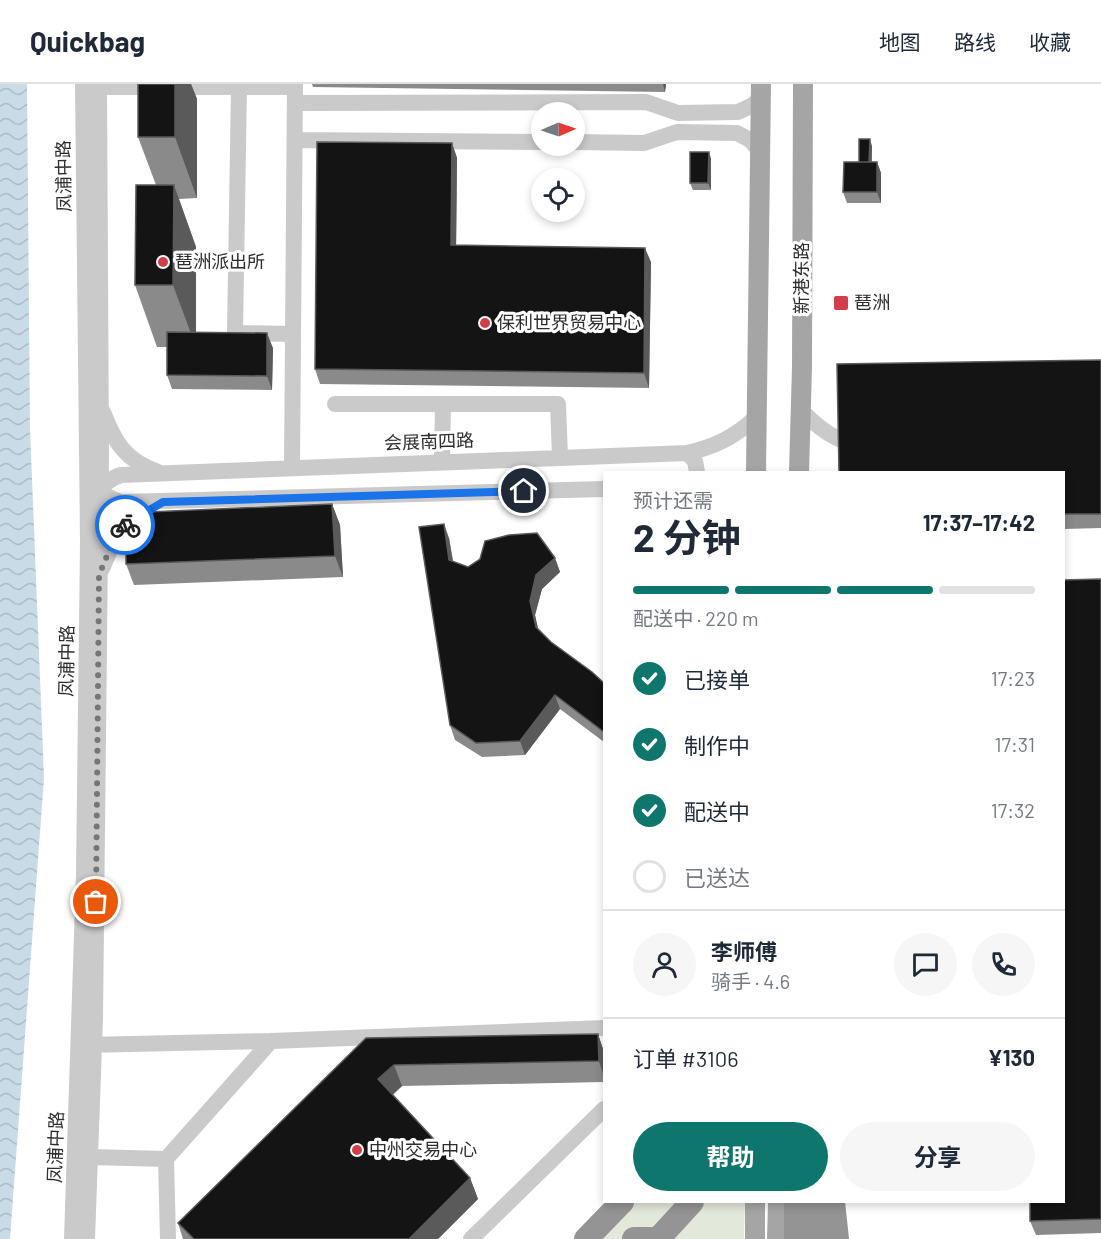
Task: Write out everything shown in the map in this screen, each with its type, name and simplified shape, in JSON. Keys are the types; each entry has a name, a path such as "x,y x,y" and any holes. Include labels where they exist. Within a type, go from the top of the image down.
{"highway":[{"path":"586,1239 621,1203"},
{"path":"634,1239 660,1239 692,1203"},
{"path":"795,1203 796,1239"},
{"path":"812,1203 814,1239"},
{"path":"833,1203 837,1239"}],"main road":[{"name":"新港东路","path":"799,471 803,84"},
{"path":"756,471 760,91"},
{"path":"754,1239 755,1203"},
{"path":"777,1239 778,1203"}],"street":[{"path":"94,85 239,87 295,91 645,102 678,112 738,112 747,109 760,91"},
{"name":"凤浦中路","path":"72,1239 87,1045 99,575 100,404 94,85"},
{"name":"凤浦中路","path":"87,1239 90,1157 84,885 88,518 86,406 94,85"},
{"path":"239,87 235,333 293,334"},
{"path":"292,467 295,91"},
{"path":"585,142 644,142 677,132 737,133 744,135 759,150"},
{"path":"295,140 531,142"},
{"path":"100,404 120,447 144,467 162,473"},
{"path":"442,461 443,404"},
{"path":"335,405 558,404 560,457"},
{"path":"801,410 817,427 840,441 864,448 875,448"},
{"name":"会展南四路","path":"100,490 112,478 120,475 687,453 718,444 735,435 756,418"},
{"path":"687,453 695,461 697,471"},
{"path":"88,461 100,490 114,501 163,502 603,489"},
{"path":"88,518 100,490"},
{"path":"99,575 112,544 125,525 163,502"},
{"path":"87,1045 271,1041 603,1028"},
{"path":"168,1239 166,1159 271,1041"},
{"path":"471,1239 603,1110"},
{"path":"90,1157 166,1159"}],"shaded area":[{"path":"606,1203 745,1203 744,1239 574,1239"}],"water":[{"path":"0,84 27,84 30,428 44,778 10,1239 0,1239"}],"building":[{"path":"138,84 175,84 175,137 138,137"},
{"path":"859,139 870,139 869,162 859,162"},
{"name":"保利世界贸易中心","path":"317,142 452,143 451,245 645,248 644,373 315,369"},
{"path":"690,152 709,152 708,183 690,183"},
{"path":"844,162 877,162 877,192 843,192"},
{"path":"136,185 174,185 173,285 135,285"},
{"path":"167,332 267,333 267,376 167,375"},
{"path":"1101,360 1101,514 1065,514 1065,471 839,471 837,364"},
{"path":"332,504 335,556 126,564 126,513"},
{"path":"444,524 449,560 468,567 480,559 485,541 509,535 537,533 555,558 536,575 530,601 536,627 551,642 603,682 603,731 555,695 520,741 476,743 450,725 419,527"},
{"path":"1101,579 1101,1219 1030,1221 1030,1203 1065,1203 1065,580"},
{"name":"中州交易中心","path":"598,1034 599,1061 394,1065 378,1079 470,1178 409,1239 194,1239 178,1223 366,1038"}],"way so far":[{"path":"96,902 99,575 112,544 125,525"}],"place":[{"name":"琶洲派出所","path":"163,262"},
{"name":"琶洲","path":"841,303"},
{"name":"保利世界贸易中心","path":"485,323"},
{"name":"中州交易中心","path":"357,1150"}],"route":[{"path":"125,525 163,502 524,491"}]}
